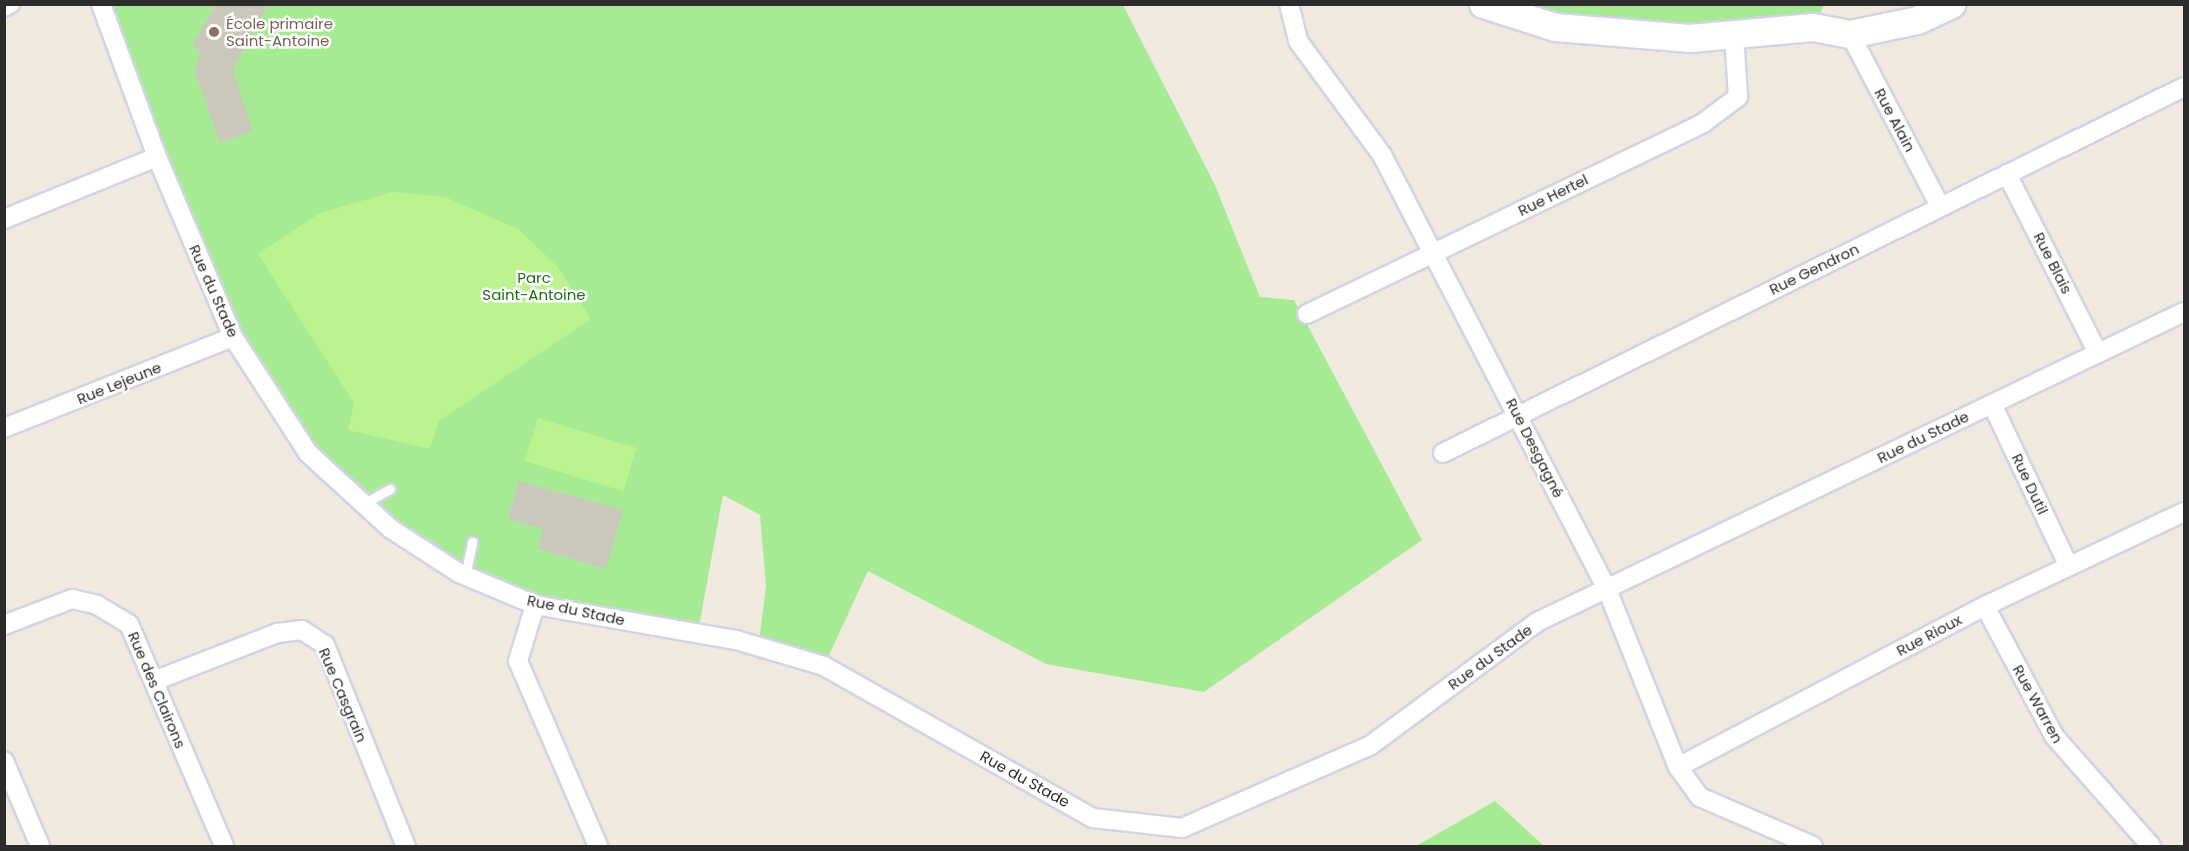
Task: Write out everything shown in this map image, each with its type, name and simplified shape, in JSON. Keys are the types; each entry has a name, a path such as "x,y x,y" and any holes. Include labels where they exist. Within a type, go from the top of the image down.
{"street":[{"path":"4,7 10,4"},
{"name":"Rue du Stade","path":"101,4 157,157 233,337 308,453 391,529 465,576 535,605 736,640 824,666 1093,818 1182,828 1371,745 1537,622 2184,312"},
{"name":"Rue Desgagné","path":"1289,4 1298,41 1382,155 1607,589 1678,767 1700,797 1812,846"},
{"path":"1484,4 1555,27 1690,38 1813,27 1850,34 1917,20 1951,4"},
{"name":"Rue Hertel","path":"1306,314 1703,123 1738,97 1734,34"},
{"name":"Rue Alain","path":"1850,34 1940,206"},
{"name":"Rue Gendron","path":"1443,453 2184,87"},
{"path":"4,219 157,157"},
{"name":"Rue Blais","path":"2007,174 2098,353"},
{"name":"Rue Lejeune","path":"4,428 233,337"},
{"name":"Rue Dutil","path":"1992,404 2068,565"},
{"name":"Rue Rioux","path":"1678,767 1985,606 2184,512"},
{"name":"Rue des Clairons","path":"4,625 72,599 98,605 129,624 224,846"},
{"path":"535,605 518,661 598,846"},
{"name":"Rue Warren","path":"1985,606 2054,736 2151,846"},
{"name":"Rue Casgrain","path":"154,681 278,633 302,630 325,645 406,846"},
{"path":"4,761 40,846"}],"lane":[{"path":"363,504 390,489"},
{"path":"465,576 472,542"}],"green space":[{"name":"Parc Saint-Antoine","path":"102,5 1123,5 1214,183 1260,297 1294,300 1422,540 1204,692 1046,664 868,571 824,666 757,659 766,585 760,515 723,495 696,643 537,610 451,575 367,519 295,442 265,401"},
{"path":"1476,5 1824,5 1810,33 1555,28"},
{"path":"392,192 445,197 518,229 557,266 591,319 439,421 430,449 348,430 354,403 258,254 320,213"},
{"path":"538,418 636,448 623,491 525,461"},
{"path":"1495,801 1544,846 1416,846"}],"building":[{"path":"216,4 269,4 233,69 252,131 220,143 195,72 200,51 192,46"},
{"path":"519,481 623,510 606,569 537,549 543,529 508,519"}],"place":[{"name":"École primaire Saint-Antoine","path":"214,32"}]}
